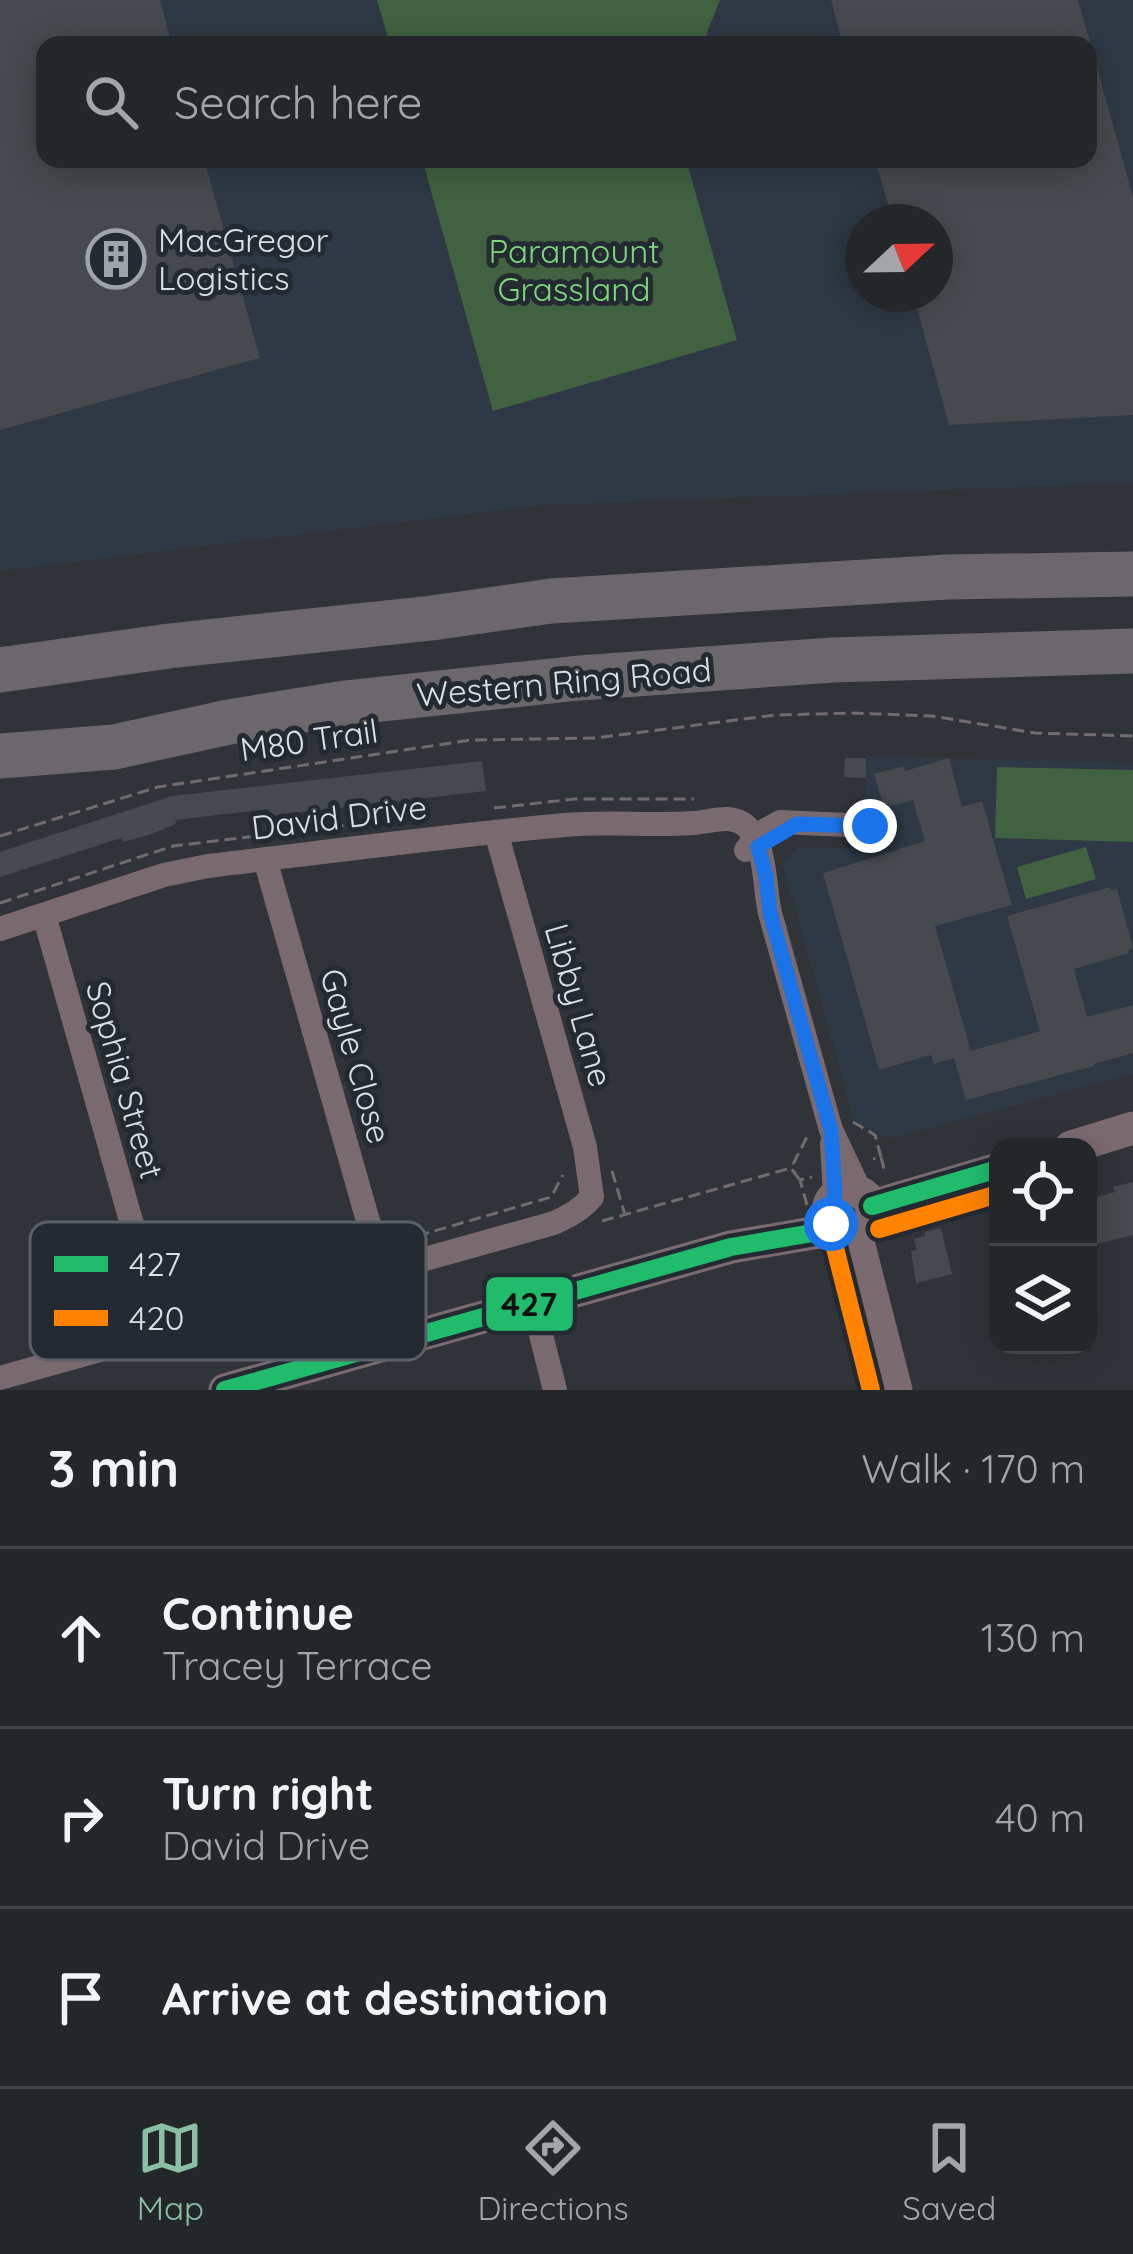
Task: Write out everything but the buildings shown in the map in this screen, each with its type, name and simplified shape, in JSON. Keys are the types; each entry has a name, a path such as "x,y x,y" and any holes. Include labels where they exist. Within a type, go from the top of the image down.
{"highway":[{"path":"0,670 551,601 947,578 1133,574"},
{"name":"Western Ring Road","path":"0,756 114,747 345,703 579,678 833,660 1133,651"},
{"path":"0,776 114,747"}],"street":[{"name":"David Drive","path":"0,929 185,870 496,832 598,823 694,823 754,844"},
{"path":"870,826 797,824 754,844 896,1390"},
{"name":"Libby Lane","path":"426,1249 554,1223 574,1214 592,1197 585,1147 496,832"},
{"name":"Gayle Close","path":"265,859 368,1222"},
{"name":"Sophia Street","path":"44,915 131,1222"},
{"path":"1097,1139 1133,1128"},
{"path":"426,1333 731,1247 814,1231 848,1210 989,1171"},
{"path":"533,1303 555,1390"},
{"path":"0,1378 67,1360"},
{"path":"225,1390 331,1360"}],"path":[{"name":"M80 Trail","path":"0,836 158,787 471,740 596,738 776,715 852,713 916,714 1035,733 1133,736"},
{"path":"426,1242 551,1198 568,1166"},
{"path":"612,1171 625,1215"}],"shaded area":[{"path":"0,0 1133,0 1133,483 542,505 0,571"},
{"path":"867,756 1133,763 1133,1074 888,1139 854,1120 783,864 796,848 879,848 866,801"}],"green space":[{"path":"377,0 720,0 706,36 387,36"},
{"name":"Paramount Grassland","path":"425,168 689,168 737,340 493,411"},
{"path":"997,767 1133,770 1133,842 995,838"},
{"path":"1086,847 1096,879 1026,899 1017,867"}],"transit line":[{"name":"427","path":"872,1206 989,1172"},
{"name":"420","path":"879,1229 989,1197"},
{"name":"427","path":"426,1333 731,1247 836,1229"},
{"name":"420","path":"833,1240 871,1390"},
{"name":"427","path":"225,1390 331,1360"}],"place":[{"name":"MacGregor Logistics","path":"116,259"}],"route":[{"path":"831,1224 828,1209 835,1195 831,1130 766,898 758,847 797,824 870,826"}]}
